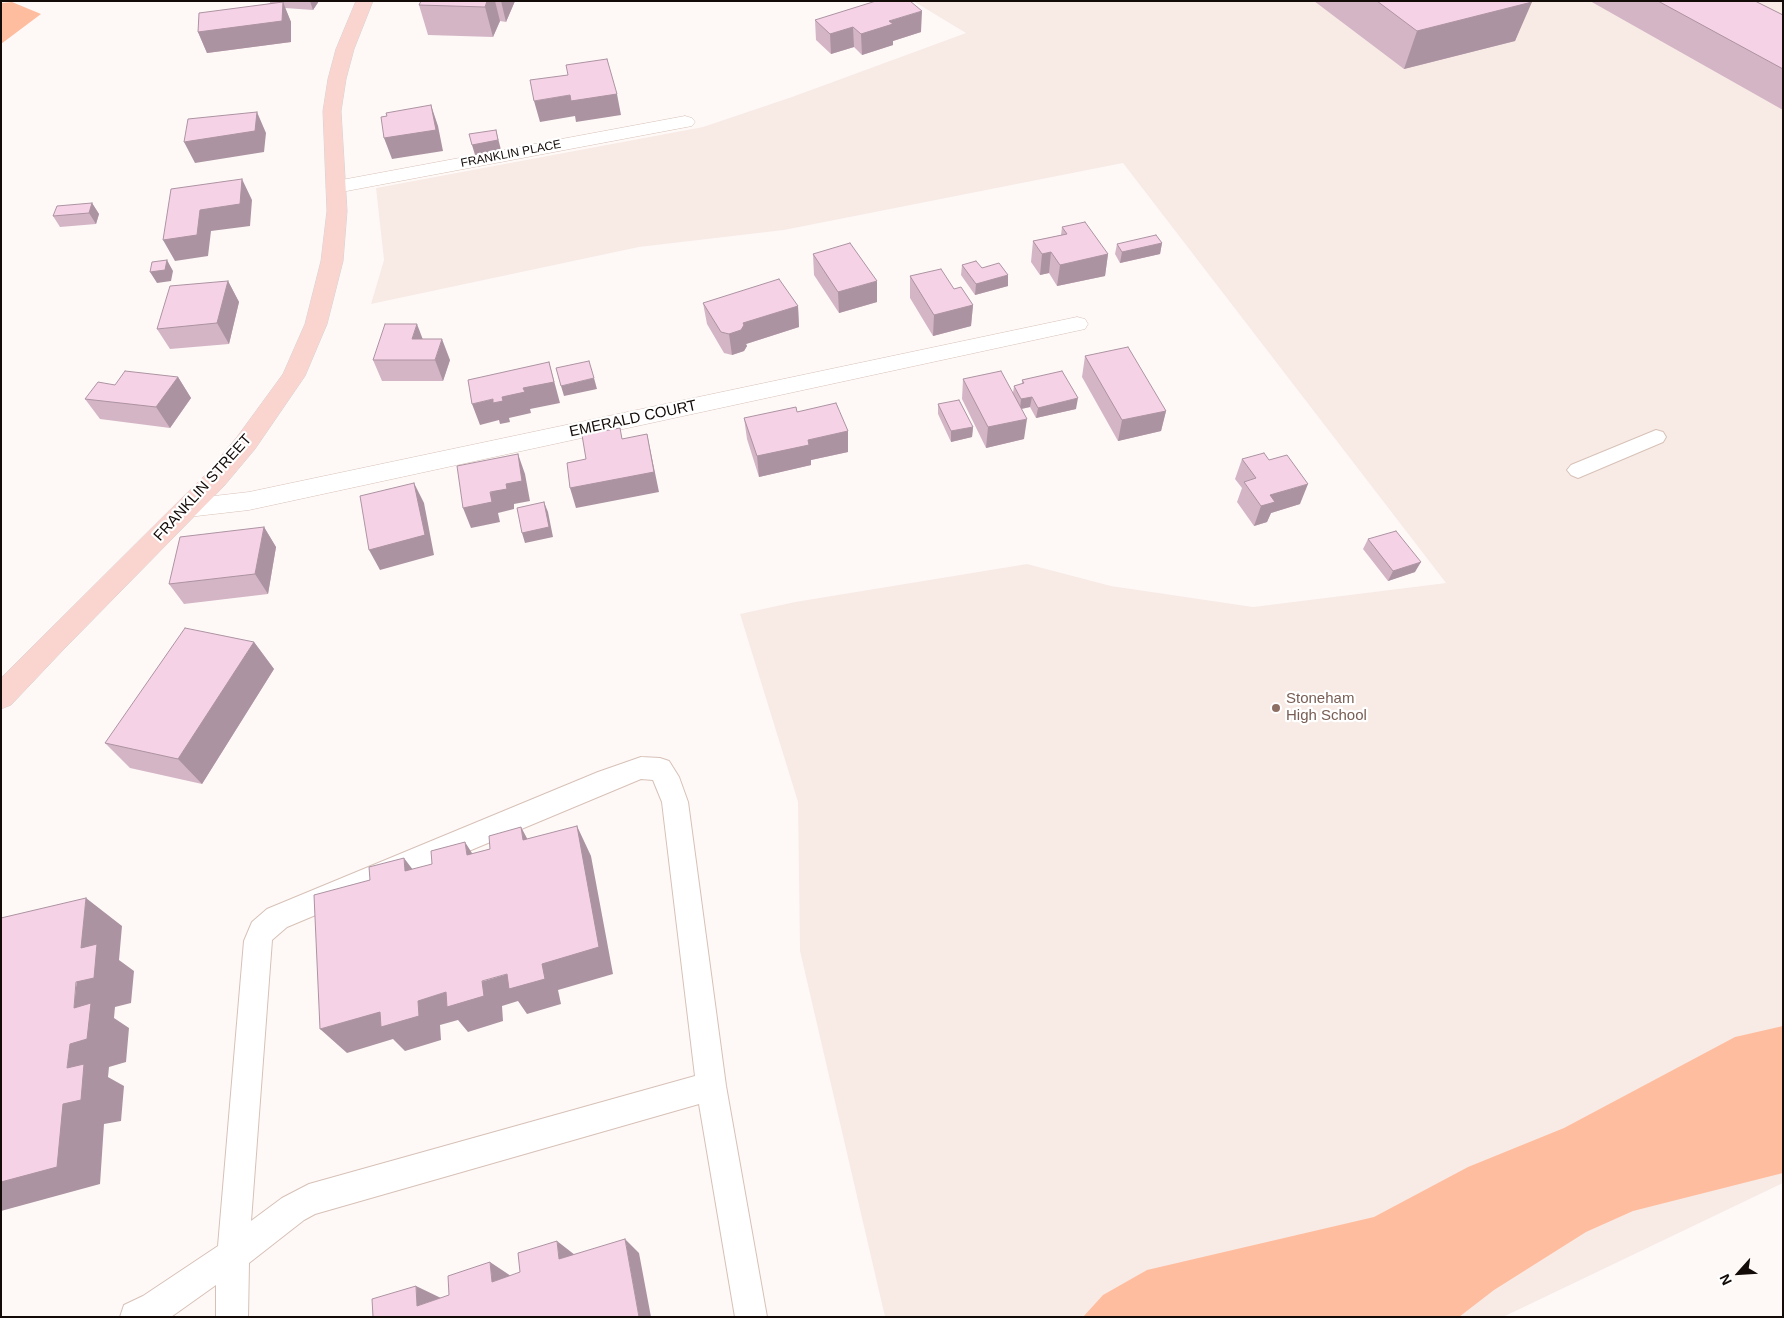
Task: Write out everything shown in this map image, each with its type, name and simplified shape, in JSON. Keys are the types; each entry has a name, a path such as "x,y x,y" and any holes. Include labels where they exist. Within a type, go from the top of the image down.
{"main road":[{"name":"FRANKLIN STREET","path":"1,697 54,641 188,508 246,443 280,397 300,360 316,324 330,275 335,242 336,187 332,111 337,79 349,35 365,1"}],"street":[{"name":"FRANKLIN PLACE","path":"336,187 685,122"},
{"name":"EMERALD COURT","path":"188,508 249,501 1077,324"}],"lane":[{"path":"1578,470 1656,437"},
{"path":"232,1317 233,1255 258,942 262,930 277,918 607,780 641,768 656,768 664,773 675,802 711,1086 751,1317"},
{"path":"136,1317 155,1308 233,1255 293,1208 309,1200 711,1086"}],"shaded area":[{"name":"Stoneham High School","path":"913,1 1783,1 1783,1183 1503,1317 885,1317 800,951 798,802 740,614 795,602 1027,564 1111,586 1253,607 1446,583 1123,163 784,230 639,247 371,304 384,260 376,188 703,127 792,97 966,33"},
{"path":"12,2 41,14 1,44 1,3"},
{"path":"1783,1026 1783,1173 1633,1211 1586,1232 1494,1290 1459,1317 1083,1317 1103,1295 1147,1270 1374,1217 1468,1167 1564,1128 1735,1037"}],"building":[{"path":"421,1 487,1 485,7 419,5"},
{"path":"876,1 910,1 922,11 889,21 893,24 861,34 853,27 830,34 815,20"},
{"path":"1377,1 1530,1 1532,2 1417,31"},
{"path":"1658,1 1755,1 1783,15 1783,69"},
{"path":"283,2 282,21 198,32 199,13"},
{"path":"607,59 617,94 571,101 570,95 534,101 530,80 568,75 566,65"},
{"path":"431,105 436,130 384,138 381,117 387,116 386,113"},
{"path":"257,112 255,131 184,142 188,119"},
{"path":"496,130 498,140 472,145 469,134"},
{"path":"242,179 240,204 200,210 197,235 163,240 171,189"},
{"path":"92,203 89,213 53,216 57,206"},
{"path":"1085,222 1108,254 1060,265 1051,252 1042,254 1033,241 1067,234 1062,227"},
{"path":"1156,235 1162,243 1122,252 1117,244"},
{"path":"850,243 877,281 838,292 813,254"},
{"path":"167,260 165,270 150,272 152,262"},
{"path":"976,261 982,268 999,263 1008,275 976,284 962,265"},
{"path":"941,269 954,289 961,287 973,305 934,315 910,276"},
{"path":"779,279 798,306 743,323 744,325 741,330 729,334 721,332 703,303"},
{"path":"228,281 217,323 157,329 170,286"},
{"path":"385,324 417,324 412,339 442,339 435,360 373,360"},
{"path":"1128,347 1166,411 1122,420 1085,356"},
{"path":"589,361 594,378 561,386 556,368"},
{"path":"549,362 554,382 523,388 525,392 502,397 503,401 493,403 493,399 472,404 468,380"},
{"path":"125,371 178,377 156,407 85,399 98,382 115,385"},
{"path":"1001,371 1027,419 988,427 963,379"},
{"path":"1062,371 1078,398 1038,408 1032,397 1021,399 1014,386 1024,383 1022,380"},
{"path":"959,400 973,427 951,431 938,404"},
{"path":"836,403 848,431 808,440 809,445 757,456 744,418 796,407 797,412"},
{"path":"620,428 622,439 647,434 654,472 570,488 567,463 586,459 582,435"},
{"path":"1264,453 1269,460 1287,455 1308,484 1270,495 1275,502 1261,506 1244,482 1256,478 1242,459"},
{"path":"518,454 522,481 506,484 507,489 490,492 492,502 463,508 457,466"},
{"path":"414,483 425,535 369,550 360,496"},
{"path":"544,502 549,527 522,533 517,508"},
{"path":"264,527 255,574 169,584 180,537"},
{"path":"1396,531 1421,562 1393,571 1368,539"},
{"path":"185,628 254,642 178,759 105,743"},
{"path":"577,826 599,947 542,964 545,979 509,989 507,974 482,981 484,996 447,1007 446,992 418,1001 419,1016 381,1027 380,1012 320,1029 314,895 370,880 369,867 404,858 405,871 432,864 431,851 465,842 467,855 490,849 489,836 521,827 523,840"},
{"path":"86,898 81,948 97,944 94,978 76,982 74,1008 91,1003 87,1039 70,1044 67,1068 84,1064 81,1100 63,1104 57,1167 1,1182 1,918"},
{"path":"625,1239 639,1317 373,1317 372,1299 416,1286 417,1306 449,1295 448,1276 490,1262 492,1282 520,1272 518,1253 557,1241 559,1259"}],"place":[{"name":"Stoneham High School","path":"1276,708"}]}
